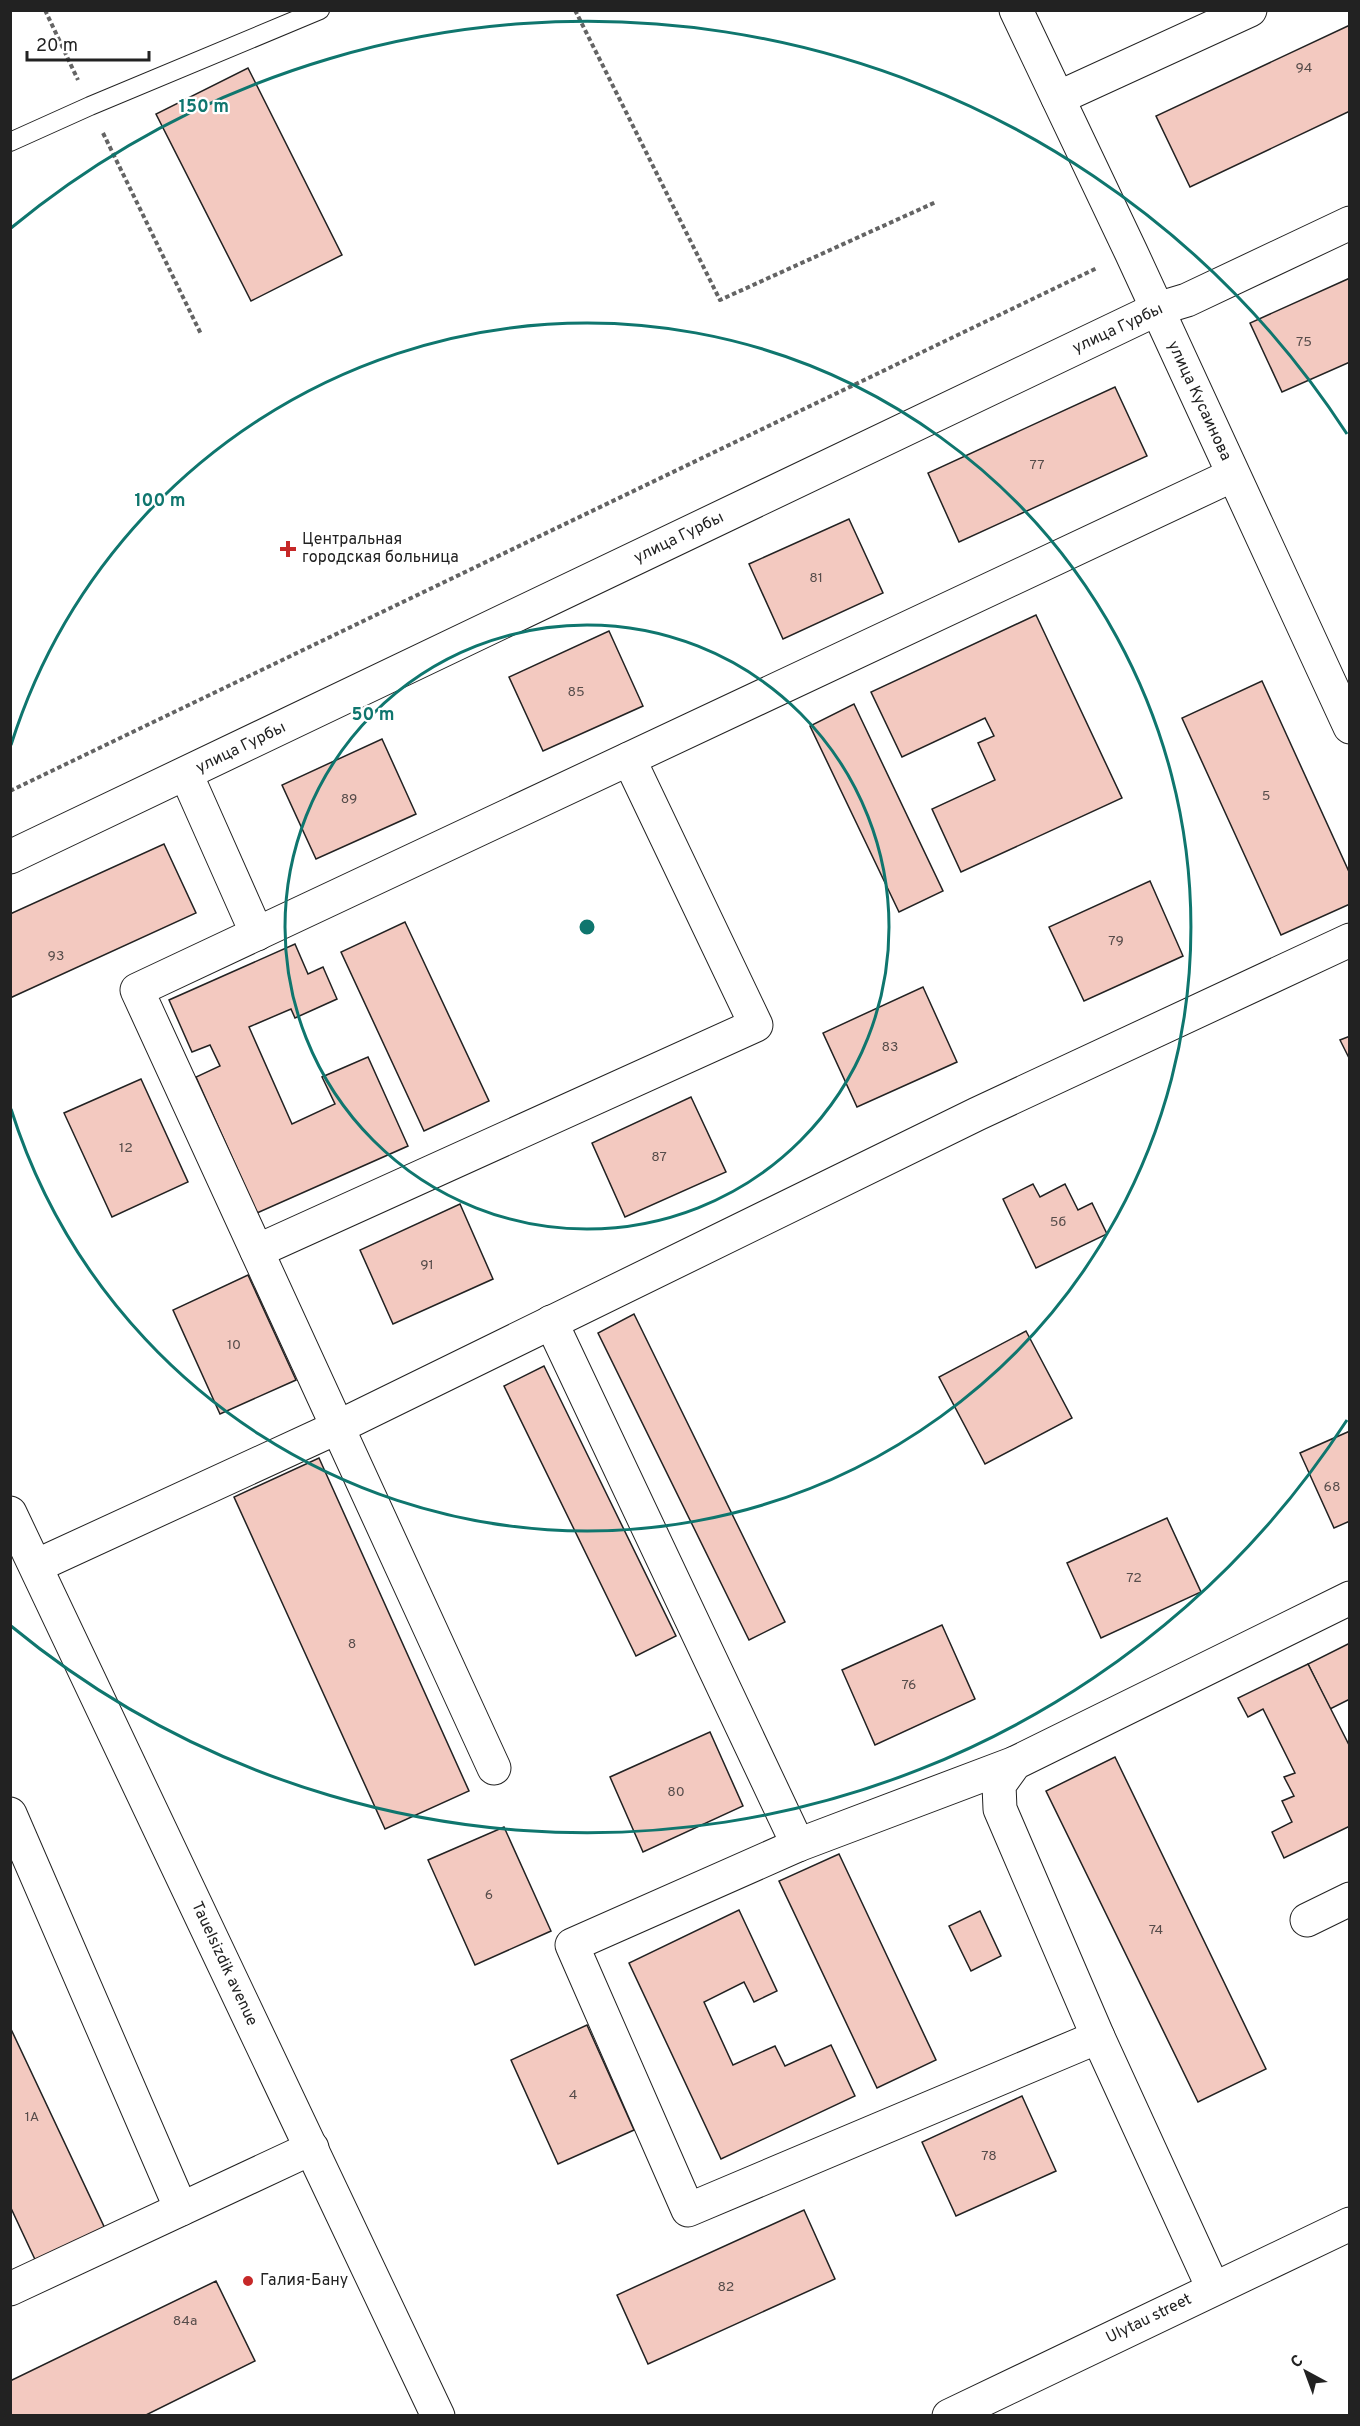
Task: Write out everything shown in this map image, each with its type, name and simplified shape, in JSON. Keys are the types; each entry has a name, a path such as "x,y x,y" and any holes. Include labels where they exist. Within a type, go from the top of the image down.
{"street":[{"name":"улица Кусаинова","path":"1016,10 1131,252 1350,727"},
{"path":"1058,98 1250,10"},
{"name":"улица Гурбы","path":"10,857 1157,309 1187,300 1350,223"},
{"path":"494,1768 138,990 1233,475"},
{"path":"257,1251 756,1025 629,759"},
{"path":"186,774 257,934"},
{"path":"36,1566 338,1427 977,1114 1350,940"},
{"path":"551,1322 798,1845"},
{"name":"Tauelsizdik avenue","path":"10,1513 438,2415"},
{"path":"1098,2037 687,2210 572,1945 798,1845 1015,1763 1350,1598"},
{"path":"1015,1763 999,1785 1000,1809 1098,2037 1213,2288"},
{"path":"10,1814 181,2209"},
{"path":"1307,1920 1350,1899"},
{"path":"10,2289 312,2148"},
{"name":"Ulytau street","path":"967,2412 1213,2288 1350,2224"}],"lane":[{"path":"10,142 320,10"}],"path":[{"path":"45,10 201,334"},
{"path":"575,10 720,300 936,202"},
{"path":"10,791 1131,252"}],"building":[{"path":"1350,25 1350,111 1190,187 1156,116"},
{"path":"248,68 342,255 251,301 156,114"},
{"path":"1350,278 1350,362 1282,392 1250,323"},
{"path":"1115,387 1147,456 959,542 928,473"},
{"path":"849,519 883,593 783,639 749,564"},
{"path":"1036,615 1122,798 961,872 932,809 995,780 978,743 994,736 985,718 902,757 871,692"},
{"path":"609,631 643,706 543,751 509,677"},
{"path":"1262,681 1350,874 1350,904 1281,935 1182,718"},
{"path":"854,704 943,891 899,912 810,726"},
{"path":"382,739 416,814 316,859 282,785"},
{"path":"164,844 196,913 10,998 10,914"},
{"path":"1150,881 1183,956 1084,1001 1049,927"},
{"path":"405,922 489,1101 424,1131 341,952"},
{"path":"295,944 308,974 323,967 337,999 295,1018 291,1009 249,1027 292,1124 335,1104 322,1077 368,1057 408,1146 257,1213 196,1077 220,1066 210,1045 192,1052 169,1000"},
{"path":"923,987 957,1062 857,1107 823,1033"},
{"path":"1350,1036 1350,1060 1340,1040"},
{"path":"141,1079 188,1182 112,1217 64,1113"},
{"path":"691,1097 726,1172 625,1217 592,1143"},
{"path":"1033,1184 1040,1197 1065,1184 1078,1210 1092,1203 1107,1234 1036,1268 1003,1199"},
{"path":"460,1204 493,1279 393,1324 360,1250"},
{"path":"248,1275 296,1380 220,1414 173,1310"},
{"path":"634,1314 785,1622 749,1640 598,1333"},
{"path":"1026,1331 1072,1418 985,1464 939,1377"},
{"path":"544,1366 676,1636 636,1656 504,1386"},
{"path":"1350,1431 1350,1521 1334,1528 1300,1453"},
{"path":"319,1458 469,1791 385,1829 234,1497"},
{"path":"1167,1518 1201,1592 1101,1638 1067,1563"},
{"path":"942,1625 975,1699 875,1745 842,1670"},
{"path":"1350,1643 1350,1699 1330,1709 1308,1664"},
{"path":"1308,1664 1350,1747 1350,1826 1284,1858 1272,1832 1292,1822 1282,1801 1294,1796 1284,1777 1295,1773 1263,1709 1248,1717 1238,1698"},
{"path":"710,1732 743,1806 643,1852 610,1777"},
{"path":"1115,1757 1266,2069 1198,2102 1046,1791"},
{"path":"504,1827 551,1931 475,1965 428,1860"},
{"path":"839,1854 936,2060 877,2088 779,1881"},
{"path":"739,1910 777,1991 754,2002 744,1982 704,2002 733,2065 775,2046 785,2066 831,2045 855,2096 721,2159 629,1963"},
{"path":"980,1911 1001,1956 971,1971 949,1926"},
{"path":"587,2025 634,2130 558,2164 511,2060"},
{"path":"10,2027 108,2235 39,2268 10,2206"},
{"path":"1022,2096 1056,2171 956,2216 922,2142"},
{"path":"804,2210 835,2279 648,2364 617,2295"},
{"path":"216,2281 255,2361 144,2416 10,2416 10,2381"}],"place":[{"name":"Центральная городская больница","path":"288,549"},
{"name":"Галия-Бану","path":"248,2281"}]}
